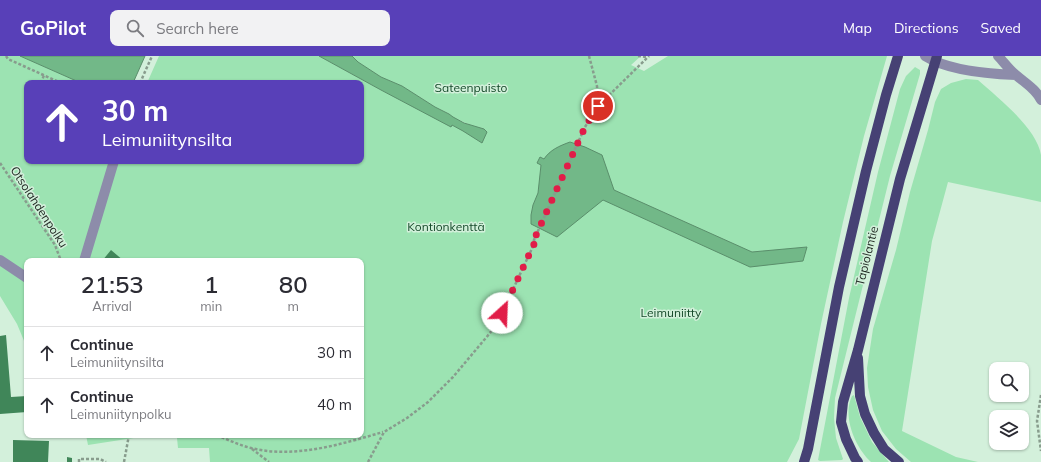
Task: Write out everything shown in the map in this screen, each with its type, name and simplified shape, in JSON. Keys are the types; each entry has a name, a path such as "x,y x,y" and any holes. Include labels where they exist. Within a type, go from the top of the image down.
{"main road":[{"name":"Tapiolantie","path":"804,462 808,449 839,286 870,156 898,56"},
{"name":"Tapiolantie","path":"858,462 846,439 842,422 843,402 858,350 900,179 936,59"},
{"path":"858,350 860,396 865,414 884,449 899,462"}],"street":[{"path":"925,56 986,74 1016,75"},
{"path":"998,56 1016,75 1025,81 1041,100"},
{"path":"85,258 113,164"},
{"path":"0,260 24,276"}],"path":[{"path":"6,56 8,59 55,80"},
{"path":"141,80 152,56"},
{"path":"589,56 597,86 598,106"},
{"path":"638,56 648,57"},
{"path":"364,437 384,432 407,418 428,402 453,377 490,333 502,313 535,242 533,242 585,127 598,106 648,57"},
{"path":"42,80 44,75"},
{"name":"Otsolahdenpolku","path":"0,163 55,245 60,258"},
{"path":"1041,396 1037,421 1041,451"},
{"path":"368,462 384,432"},
{"path":"124,462 128,438"},
{"path":"225,438 251,448 284,451 304,450 361,438"},
{"path":"251,448 269,462"},
{"path":"79,462 80,459 100,459 106,462"}],"green space":[{"path":"0,56 20,56 74,80 24,80 24,164 364,164 364,81 451,126 452,125 463,130 482,143 468,124 452,117 402,86 381,77 358,62 352,56 641,56 631,65 644,71 668,56 887,56 864,136 843,222 821,324 799,439 787,462 210,462 209,448 178,448 177,438 364,438 364,258 24,258 24,341 17,324 0,296"},
{"path":"159,56 319,56 363,80 148,80"},
{"path":"915,67 920,70 920,74 890,176 835,398 834,418 836,438 843,459 820,461 818,460 849,298 878,172 900,89 906,76"},
{"path":"966,79 978,80 1016,114 1032,134 1041,155 1041,202 948,182 932,241 902,431 956,457 978,462 911,462 896,449 882,431 873,410 868,387 867,368 873,329 896,250 910,192 935,102 941,89 951,83"},
{"path":"854,395 860,417 872,442 889,462 871,462 865,456 855,440 849,422 848,413 849,404 852,396"},
{"path":"87,438 134,438 88,445"}],"shaded area":[{"path":"20,56 145,56 134,80 74,80"},
{"path":"319,56 352,56 358,62 381,77 402,86 453,117 464,123 484,129 487,132 482,143 452,125 451,127"},
{"path":"570,142 602,155 614,190 752,252 807,247 803,261 750,267 603,200 557,237 531,224 533,205 538,193 541,165 537,163 540,157 544,159 555,149"}],"building":[{"path":"111,250 120,258 104,258"},
{"path":"6,335 11,397 24,396 24,412 0,414 0,336"},
{"path":"13,440 49,441 48,462 13,462"},
{"path":"67,457 72,458 72,462 67,462"}],"route":[{"path":"502,313 535,242 533,242 585,127 598,106"}],"park label":[{"name":"Sateenpuisto","path":"471,88"},
{"name":"Kontionkenttä","path":"446,227"},
{"name":"Leimuniitty","path":"671,313"}]}
